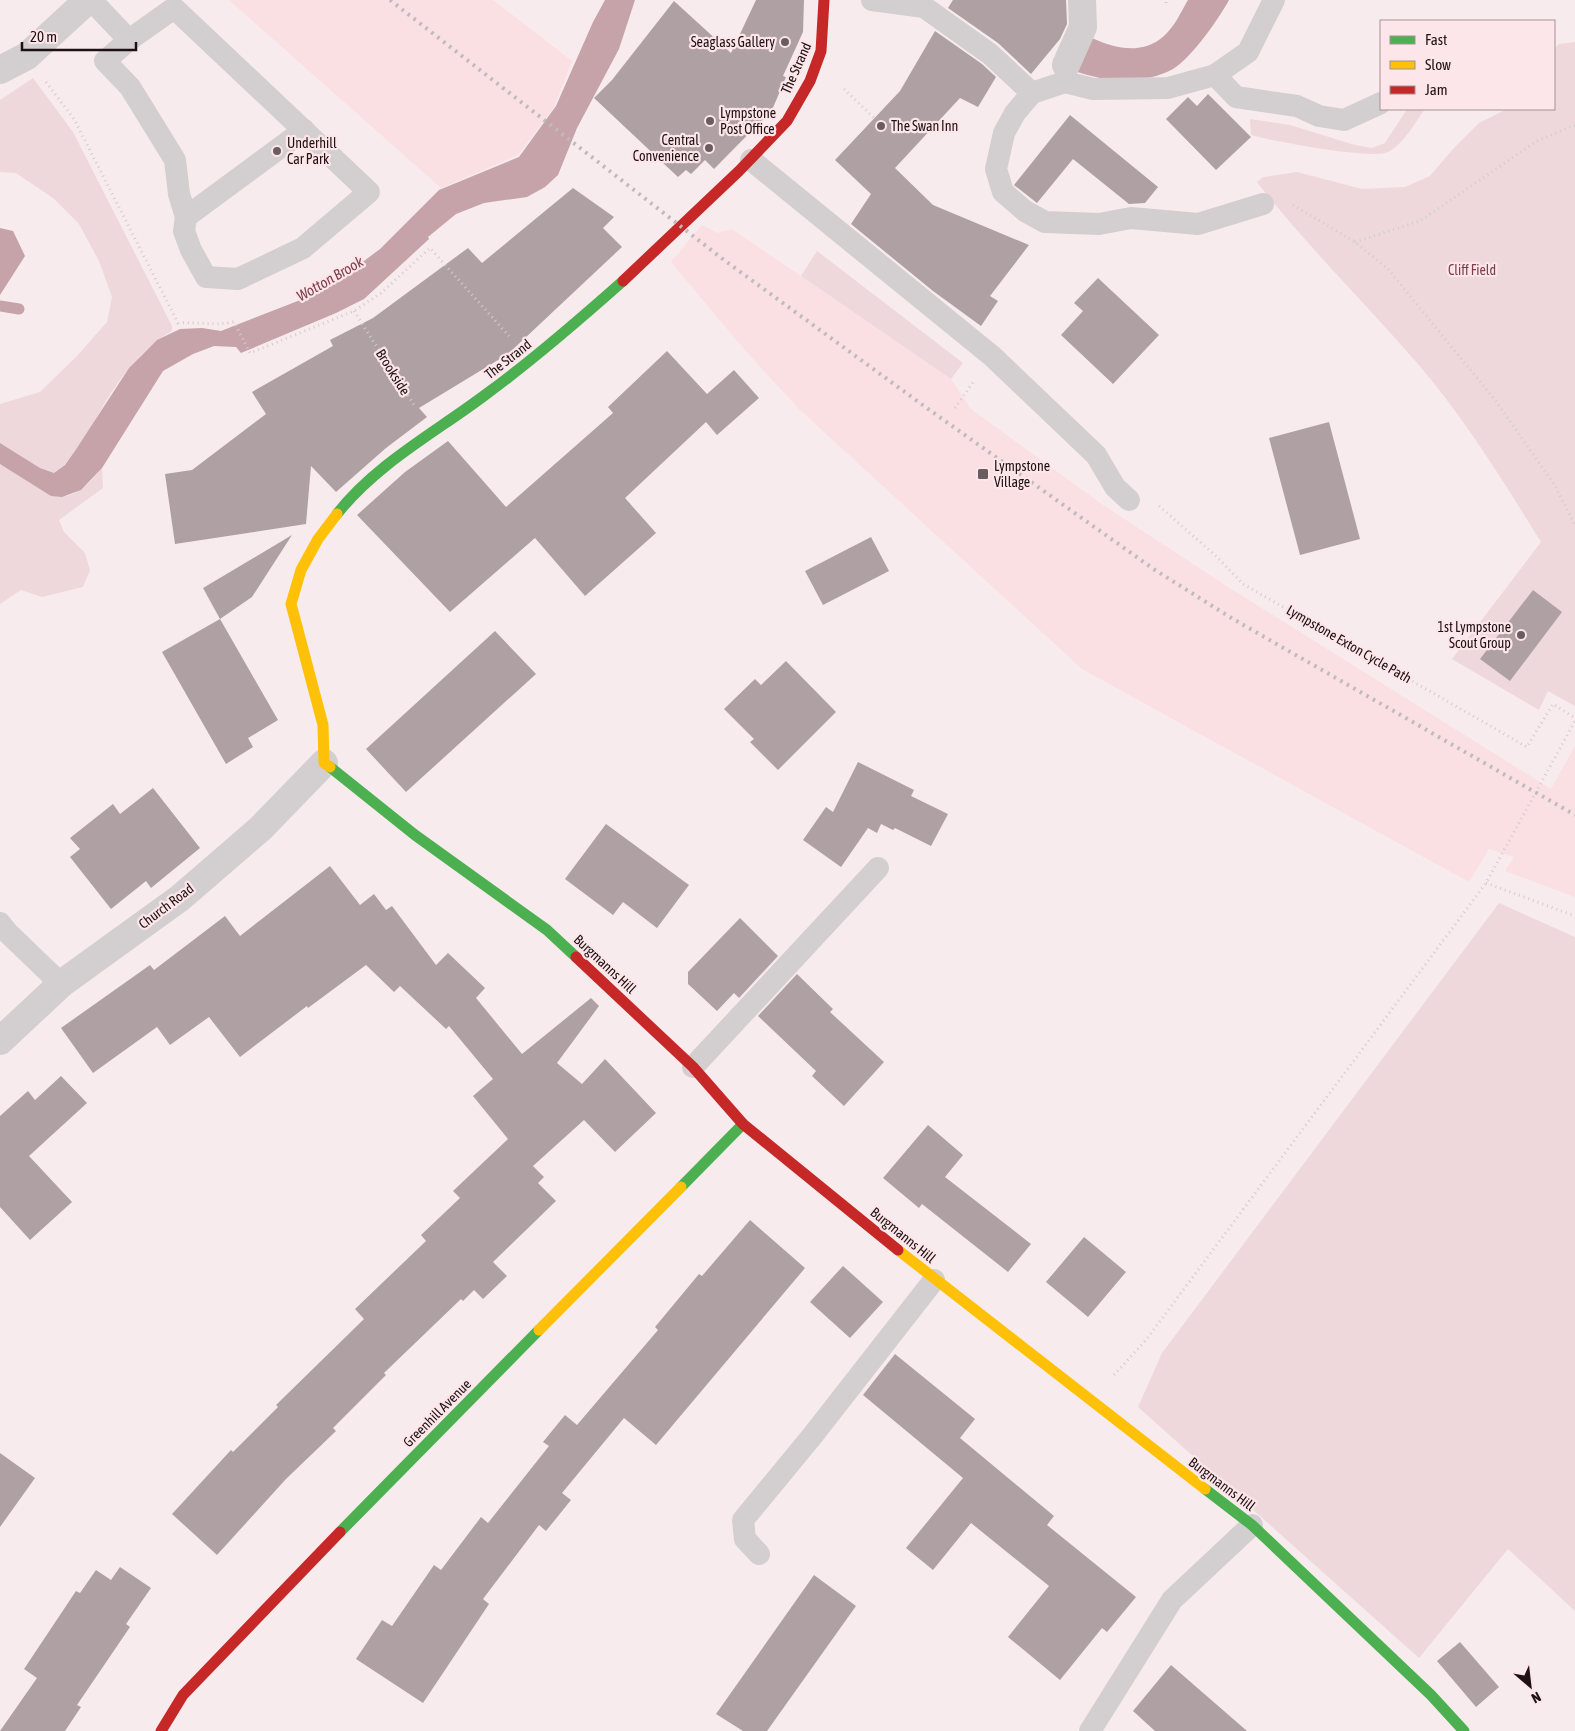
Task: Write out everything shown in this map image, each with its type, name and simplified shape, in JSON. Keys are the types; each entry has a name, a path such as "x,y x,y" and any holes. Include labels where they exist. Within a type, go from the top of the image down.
{"street":[{"path":"0,70 27,56 90,0"},
{"name":"The Strand","path":"324,763 323,726 291,604 294,583 303,563 324,529 353,496 395,460 531,361 652,254 751,160 788,120 809,81 823,44 824,0"},
{"path":"1066,74 1083,27 1082,0"},
{"name":"Church Road","path":"0,1041 61,984 180,898 261,828 324,763"},
{"name":"Burgmanns Hill","path":"324,763 414,835 547,930 693,1067 743,1124 934,1280 1252,1525 1417,1682 1464,1731"},
{"name":"Greenhill Avenue","path":"161,1731 183,1695 256,1617 743,1124"}],"lane":[{"path":"90,0 129,40"},
{"path":"872,0 924,7 990,54 1032,93"},
{"path":"1263,204 1198,224 1131,218 1099,224 1045,222 1024,212 1004,192 996,169 1004,133 1016,113 1032,93 1066,74 1093,89 1123,90 1168,88 1215,75 1248,52 1274,0"},
{"path":"174,8 369,192 302,248 238,279 206,277 184,231 186,218 175,160 130,87 105,61 129,40 174,8"},
{"path":"1215,75 1236,97 1297,106 1319,116 1344,120 1380,103"},
{"path":"186,218 304,130"},
{"path":"751,160 992,356 1096,456 1115,487 1129,500"},
{"path":"693,1067 878,868"},
{"path":"0,923 8,934 61,984"},
{"path":"759,1554 745,1539 743,1520 814,1435 934,1280"},
{"path":"1090,1731 1172,1600 1252,1525"}],"path":[{"path":"27,56 74,119 178,323 199,322 215,326 234,322 250,353 354,311 382,293 430,248 531,361"},
{"path":"1355,242 1420,221 1537,141 1575,125"},
{"path":"1263,204 1286,200 1304,213 1355,242 1388,269 1495,400 1554,484 1575,525"},
{"name":"Brookside","path":"354,311 431,433"},
{"name":"Lympstone Exton Cycle Path","path":"1129,500 1143,487 1166,514 1187,528 1243,584 1527,747 1552,704 1575,719"},
{"path":"1090,1402 1146,1340 1486,883 1575,719"},
{"path":"1486,883 1575,916"}],"shaded area":[{"path":"229,0 493,0 572,61 553,109 518,155 441,188"},
{"path":"605,0 635,0 619,49 577,128 558,175 545,187 527,197 484,203 456,214 428,237 429,239 364,299 336,313 241,353 236,347 214,346 193,354 163,371 102,468 81,490 62,497 51,496 0,464 0,443 40,468 54,473 65,465 75,451 129,368 157,340 180,329 202,328 221,331 308,297 332,285 380,249 439,190 519,157 556,106 593,22"},
{"path":"1188,0 1229,0 1196,47 1173,69 1150,78 1137,80 1098,78 1075,71 1092,38 1119,47 1138,48 1147,46 1156,42 1168,32"},
{"path":"702,225 717,233 732,229 951,379 971,409 1103,505 1228,587 1551,789 1575,746 1575,897 1505,871 1514,857 1489,849 1469,882 1082,669 799,409 744,349 671,262"},
{"path":"0,228 13,231 25,256 0,295"}],"green space":[{"name":"Cliff Field","path":"1575,42 1575,706 1548,691 1539,710 1452,659 1541,542 1452,406 1398,341 1316,252 1257,182 1263,177 1297,172 1362,189 1405,187 1430,176 1479,123 1505,110 1555,110 1555,48 1559,44"},
{"path":"33,78 73,132 172,326 172,331 151,346 133,364 110,395 76,452 70,460 54,473 40,468 0,443 0,404 40,392 76,357 107,322 112,297 99,261 79,224 53,198 16,173 0,172 0,100"},
{"path":"1406,110 1424,110 1399,144 1388,152 1378,154 1321,149 1251,135 1250,119 1290,125 1355,145 1372,148 1385,143"},
{"path":"817,251 963,363 951,379 801,276"},
{"path":"0,464 51,494 62,496 74,494 87,485 102,468 103,488 59,520 64,532 85,553 90,570 83,587 42,597 21,590 0,604"},
{"path":"1499,903 1575,937 1575,1611 1508,1549 1419,1658 1138,1407 1162,1353"}],"building":[{"path":"756,0 804,0 803,32 783,76 786,77 772,110 714,169 705,160 691,174 686,170 678,177 594,98 612,80 674,1 731,53"},
{"path":"953,0 1066,0 1067,24 1060,39 1031,74 998,43 948,8"},
{"path":"935,31 982,64 996,77 978,107 960,98 895,168 933,205 1029,245 990,296 998,301 981,326 933,291 851,224 871,194 835,160 900,91"},
{"path":"1208,94 1251,137 1216,170 1166,119 1188,97 1197,106"},
{"path":"1070,115 1158,187 1145,203 1129,204 1073,159 1037,203 1014,185"},
{"path":"573,188 614,217 603,228 622,247 508,354 419,408 427,417 386,448 336,492 311,466 306,524 175,544 165,474 192,470 266,414 252,392 333,346 330,340 373,318 468,248 482,263"},
{"path":"1098,278 1159,335 1113,384 1061,335 1083,311 1074,303"},
{"path":"667,351 707,394 734,370 759,398 717,435 706,422 625,498 656,533 585,596 535,538 450,612 357,515 405,472 448,441 506,507 613,413 608,407"},
{"path":"1329,422 1360,539 1300,555 1269,438"},
{"path":"292,535 252,597 220,619 203,588"},
{"path":"871,537 889,571 823,605 805,571"},
{"name":"1st Lympstone Scout Group","path":"1533,590 1562,612 1510,681 1480,659"},
{"path":"220,619 278,720 248,738 253,747 226,764 162,652"},
{"path":"495,631 536,674 406,792 366,749"},
{"path":"786,661 836,712 778,770 750,742 754,739 724,709 755,679 761,685"},
{"path":"858,762 914,790 911,796 948,814 931,846 895,828 893,830 881,824 877,833 868,828 841,867 803,840 826,807 833,812"},
{"path":"153,788 200,848 151,888 146,881 111,909 70,857 80,849 70,838 113,804 120,814"},
{"path":"606,824 689,885 657,928 623,902 613,915 565,879"},
{"path":"330,866 360,905 374,894 386,910 392,906 436,965 448,953 485,988 476,998 522,1054 591,998 599,1006 557,1063 582,1084 605,1059 656,1113 615,1152 584,1120 533,1166 544,1177 538,1183 556,1201 493,1262 507,1276 483,1299 474,1290 463,1301 461,1299 384,1373 386,1375 333,1428 336,1431 286,1479 217,1555 172,1514 231,1450 233,1452 278,1407 276,1405 364,1319 355,1309 426,1241 421,1235 460,1198 453,1191 508,1139 473,1096 493,1079 449,1026 446,1029 400,986 394,992 366,965 308,1008 307,1006 240,1057 209,1017 170,1045 157,1027 93,1073 61,1028 150,965 154,970 225,916 240,936"},
{"path":"740,918 778,956 739,998 734,993 717,1011 688,984 688,972"},
{"path":"797,974 833,1009 830,1012 884,1062 844,1106 812,1076 816,1071 758,1016"},
{"path":"61,1076 87,1103 29,1156 72,1202 30,1240 0,1207 0,1116 28,1091 35,1100"},
{"path":"928,1125 963,1155 945,1177 1031,1244 1008,1272 922,1204 919,1208 883,1178"},
{"path":"750,1220 805,1268 656,1445 624,1418 562,1493 571,1500 546,1531 539,1525 483,1599 489,1604 423,1703 356,1659 382,1620 392,1626 434,1565 441,1570 481,1517 488,1523 549,1446 543,1442 565,1415 577,1425 658,1330 655,1327 699,1274 702,1276"},
{"path":"1084,1237 1126,1272 1088,1317 1046,1282"},
{"path":"843,1266 883,1302 850,1338 810,1302"},
{"path":"895,1354 975,1419 960,1438 1054,1516 1047,1525 1136,1597 1107,1632 1102,1628 1060,1680 1008,1637 1049,1586 971,1523 933,1570 906,1548 963,1478 863,1395"},
{"path":"0,1453 35,1478 0,1527"},
{"path":"120,1567 151,1588 126,1624 130,1627 77,1705 81,1707 65,1731 0,1731 37,1678 24,1669 76,1591 80,1593 96,1570 111,1580"},
{"path":"814,1575 856,1606 767,1731 743,1731 716,1714"},
{"path":"1460,1642 1499,1687 1476,1707 1437,1661"},
{"path":"1171,1665 1247,1731 1155,1731 1133,1711"}],"waterway":[{"path":"0,306 19,309"}],"railway":[{"path":"390,0 724,260 924,406 1155,570 1233,619 1575,815"}],"traffic: fast":[{"path":"337,514 353,496 388,464 520,368 623,281"},
{"path":"330,767 415,835 547,930 576,957"},
{"path":"681,1187 743,1124"},
{"path":"340,1532 539,1330"},
{"path":"1205,1489 1252,1525 1431,1695 1464,1731"}],"traffic: slow":[{"path":"330,767 324,763 323,725 291,604 301,570 318,539 337,514"},
{"path":"539,1330 681,1187"},
{"path":"898,1250 1205,1489"}],"traffic: jam":[{"path":"623,281 739,171 787,121 810,81 821,51 824,0"},
{"path":"576,957 693,1067 743,1124 898,1250"},
{"path":"161,1731 183,1695 340,1532"}],"place":[{"name":"Seaglass Gallery","path":"785,42"},
{"name":"Lympstone Post Office","path":"710,121"},
{"name":"The Swan Inn","path":"881,126"},
{"name":"Central Convenience","path":"709,148"},
{"name":"Underhill Car Park","path":"277,151"},
{"name":"Lympstone Village","path":"983,474"},
{"name":"1st Lympstone Scout Group","path":"1521,635"}],"water label":[{"name":"Wotton Brook","path":"330,279"}]}
